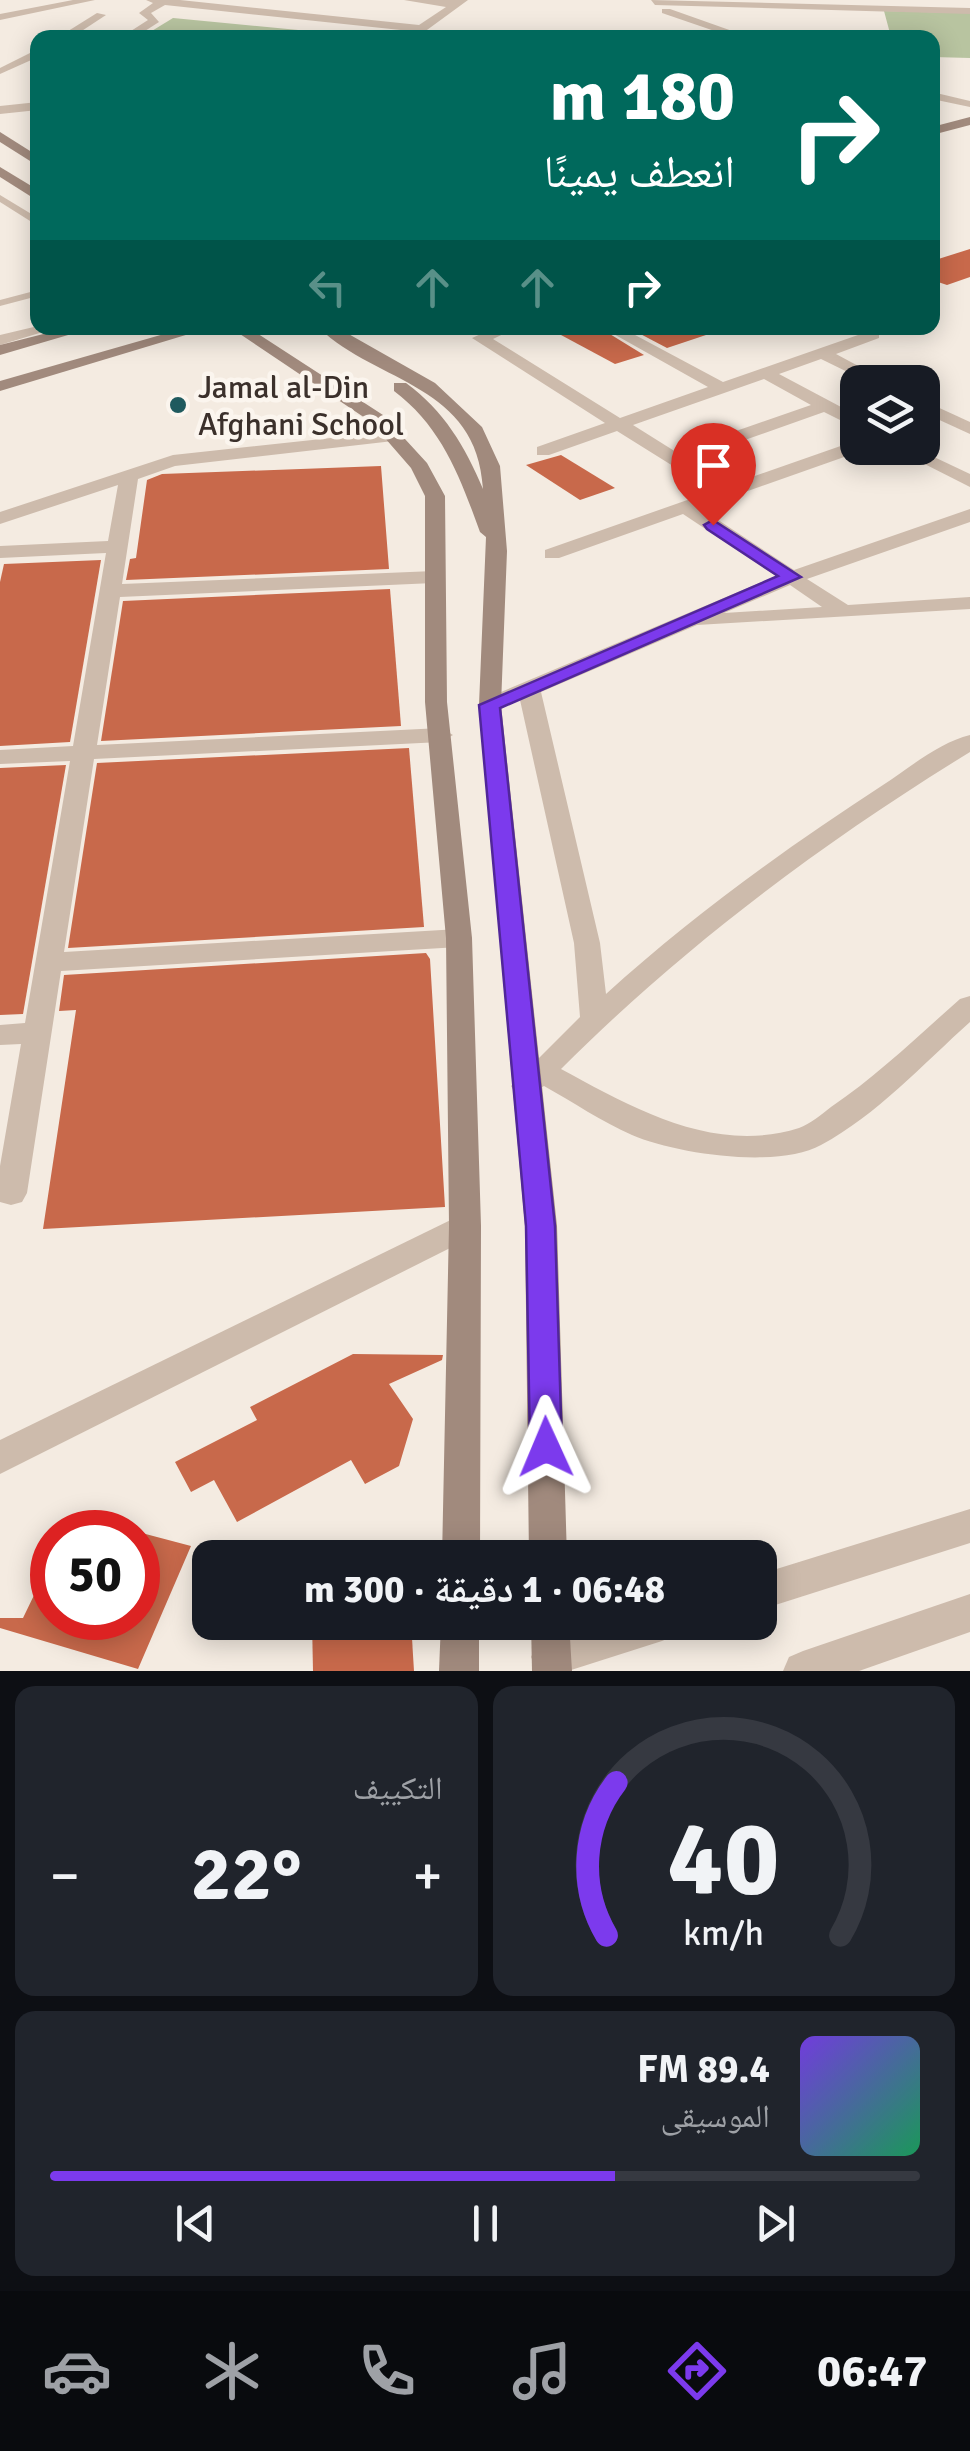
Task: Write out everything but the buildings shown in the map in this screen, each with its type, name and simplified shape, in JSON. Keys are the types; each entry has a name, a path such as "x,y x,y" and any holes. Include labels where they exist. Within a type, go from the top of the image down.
{"main road":[{"path":"940,114 966,109"},
{"path":"940,126 966,109"},
{"path":"0,122 30,140"},
{"path":"0,136 30,157"},
{"path":"0,158 30,177"},
{"path":"0,171 30,192"},
{"path":"0,350 57,335"},
{"path":"0,386 177,335"},
{"path":"249,335 352,400 396,436 424,468 435,496"},
{"path":"272,335 359,390 400,423 432,460 439,476 435,496 433,636 458,938 465,1226 461,1540"},
{"path":"314,335 406,391 442,426 465,464 498,551"},
{"path":"338,335 458,410 476,431 493,477 498,551 490,705 534,1079 548,1540"},
{"path":"459,1671 460,1640"}],"street":[{"path":"0,17 58,2 90,0"},
{"path":"151,0 393,30"},
{"path":"138,30 154,20 144,13 165,0"},
{"path":"218,7 231,0"},
{"path":"269,12 291,0"},
{"path":"409,0 459,2"},
{"path":"724,30 653,6 656,1 970,11"},
{"path":"423,30 459,2"},
{"path":"317,18 336,6 439,16"},
{"path":"76,30 101,15"},
{"path":"7,68 30,56"},
{"path":"940,98 966,109"},
{"path":"940,105 966,109"},
{"path":"0,110 30,106"},
{"path":"0,340 30,332"},
{"path":"488,335 480,338 728,493"},
{"path":"624,335 722,388"},
{"path":"543,450 873,335"},
{"path":"822,353 846,365"},
{"path":"766,372 840,414"},
{"path":"674,458 826,406"},
{"path":"940,414 970,430"},
{"path":"0,518 173,461 396,436"},
{"path":"552,554 840,453"},
{"path":"937,465 970,481"},
{"path":"0,1188 11,1193 129,477"},
{"path":"687,508 841,610"},
{"path":"490,705 792,577 970,515"},
{"path":"0,552 118,546"},
{"path":"110,591 434,577"},
{"path":"685,623 970,603"},
{"path":"529,689 587,943 594,1017"},
{"path":"0,757 441,735"},
{"path":"970,742 913,775 781,865 677,945 594,1017 534,1079 642,1128 717,1145 764,1145 808,1138 868,1097 970,1006"},
{"path":"49,962 458,938"},
{"path":"0,1035 38,1032"},
{"path":"0,1458 465,1226"},
{"path":"777,1587 970,1526"},
{"path":"821,1668 970,1613"},
{"path":"551,1650 591,1640"}],"lane":[{"path":"0,198 30,218"},
{"path":"0,303 30,295"}],"green space":[{"path":"884,11 970,13 970,58 940,57 940,30 889,30"},
{"path":"173,18 298,30 153,30"}],"place":[{"name":"Jamal al-Din Afghani School","path":"178,405"}],"route":[{"path":"546,1447 541,1226 490,705 792,577 713,525"}]}
